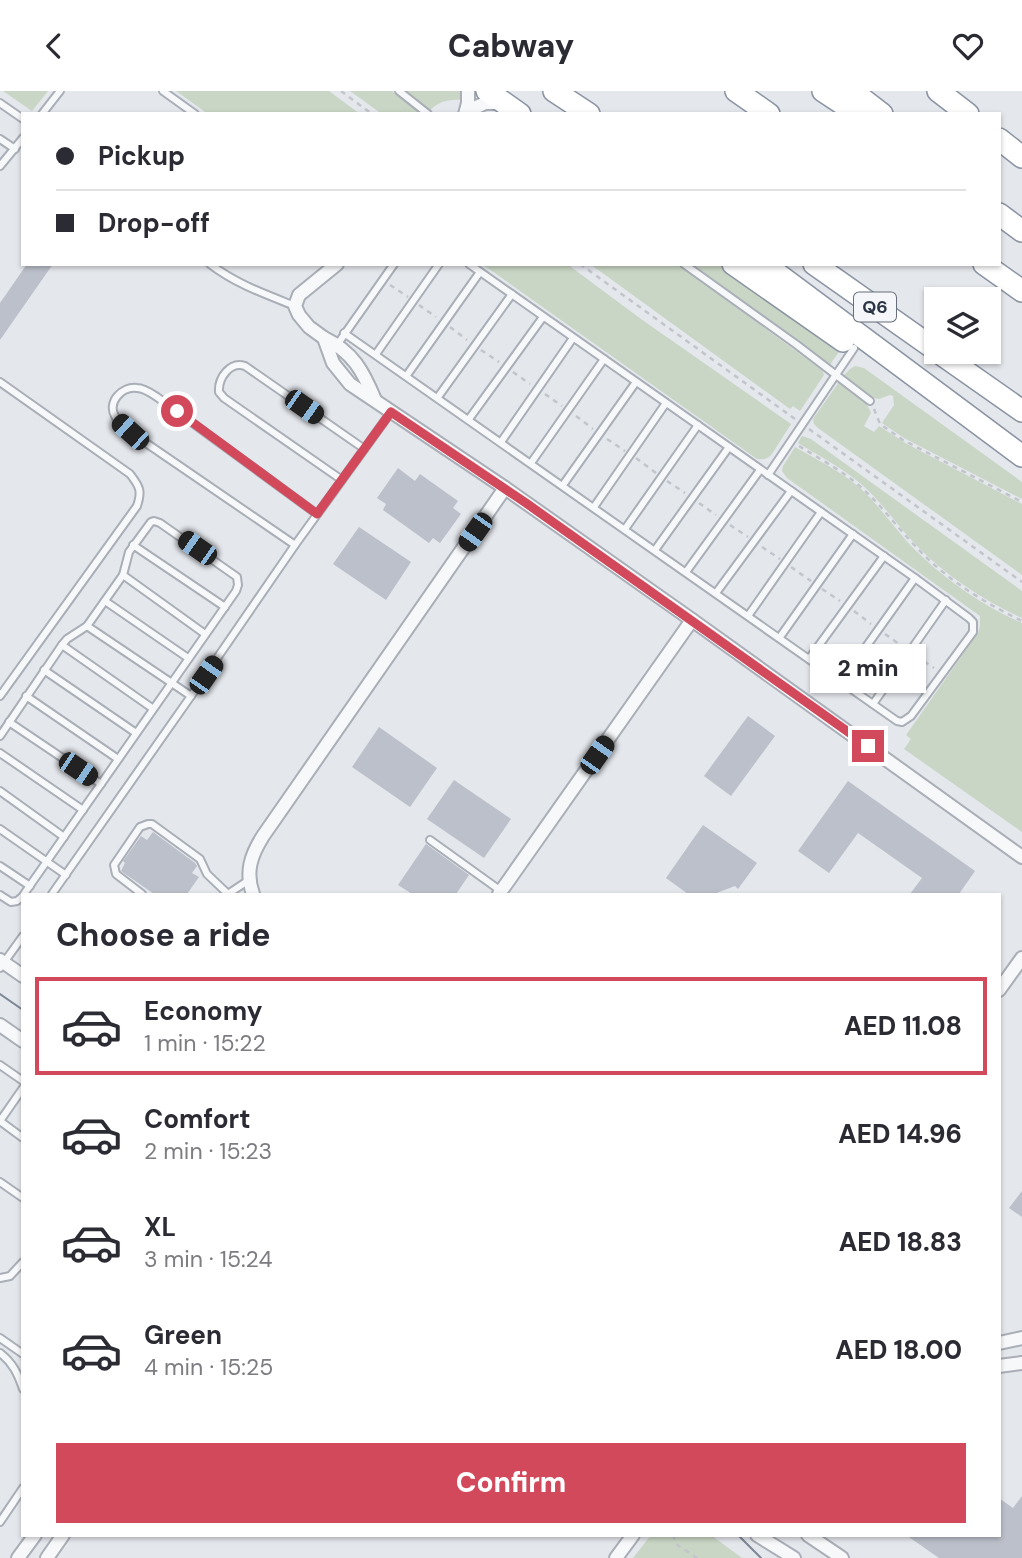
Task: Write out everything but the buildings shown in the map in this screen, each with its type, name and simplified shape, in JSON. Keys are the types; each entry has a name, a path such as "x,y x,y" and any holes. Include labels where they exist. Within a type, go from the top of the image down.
{"highway":[{"path":"487,91 513,108"},
{"path":"554,91 586,112"},
{"path":"736,91 766,112"},
{"path":"824,91 855,112"},
{"path":"852,91 880,112"},
{"path":"938,91 965,112"},
{"path":"1001,141 1022,157"},
{"path":"1001,215 1022,231"},
{"path":"736,266 880,366 921,382"},
{"path":"767,266 1022,456"},
{"name":"Q6","path":"817,266 924,342"},
{"path":"987,266 1022,291"},
{"name":"Q6","path":"955,364 1022,411"}],"street":[{"path":"465,112 468,91"},
{"path":"467,112 493,102 513,108"},
{"path":"335,266 299,295 295,306 309,327 346,352 364,374 375,400"},
{"path":"324,338 333,363 350,384 505,488 1022,857"},
{"path":"253,893 249,880 251,857 263,836 505,488"},
{"path":"500,893 692,620"},
{"path":"1001,986 1022,958"},
{"path":"1,964 21,975"},
{"path":"0,1025 21,1040"},
{"path":"1001,1343 1022,1338"},
{"path":"1001,1366 1022,1363"},
{"path":"19,1555 33,1537"},
{"path":"47,1558 62,1537"},
{"path":"615,1558 630,1537"},
{"path":"760,1537 793,1558"},
{"path":"811,1537 842,1558"}],"lane":[{"path":"44,112 60,91"},
{"path":"163,91 192,112"},
{"path":"399,91 425,112"},
{"path":"0,103 21,118"},
{"path":"0,139 15,149"},
{"path":"0,166 21,141"},
{"path":"213,266 241,284 295,306"},
{"path":"337,345 393,266"},
{"path":"376,354 438,266"},
{"path":"344,333 897,721 908,719 973,632 973,622 946,600 472,266"},
{"path":"687,266 870,401"},
{"path":"407,376 480,272"},
{"path":"438,397 512,294"},
{"path":"469,419 543,317"},
{"path":"501,442 573,338"},
{"path":"768,475 854,348"},
{"path":"531,463 604,359"},
{"path":"342,480 224,398 219,392 219,383 230,367 237,363 245,366 363,449"},
{"path":"0,381 130,474 138,484 141,496 137,506 0,696"},
{"path":"563,485 635,381"},
{"path":"295,545 130,432 113,414 112,407 116,397 124,390 134,387 144,389 317,514"},
{"path":"594,507 666,403"},
{"path":"53,893 391,412"},
{"path":"625,529 698,425"},
{"path":"655,550 729,447"},
{"path":"686,572 760,470"},
{"path":"716,593 791,491"},
{"path":"748,616 821,512"},
{"path":"0,736 66,639 87,626 105,601 123,575 129,552 147,525 154,521 160,523 237,577 236,591 25,893"},
{"path":"779,637 853,534"},
{"path":"133,545 225,607"},
{"path":"809,659 884,556"},
{"path":"123,575 205,633"},
{"path":"841,681 915,578"},
{"path":"873,704 946,600"},
{"path":"105,601 188,658"},
{"path":"87,626 191,697"},
{"path":"62,645 152,709"},
{"path":"44,670 136,733"},
{"path":"26,696 118,759"},
{"path":"9,722 101,784"},
{"path":"0,753 83,810"},
{"path":"0,792 64,837"},
{"path":"141,893 116,874 114,865 140,827 152,824 200,859 207,874 227,893"},
{"path":"0,829 66,875"},
{"path":"430,840 500,893"},
{"path":"0,866 30,886"},
{"path":"230,893 249,880"},
{"path":"0,895 11,902 21,897"},
{"path":"1,964 21,939"},
{"path":"0,1065 21,1080"},
{"path":"21,1091 0,1121 21,1137"},
{"path":"0,1182 21,1197"},
{"path":"0,1278 10,1276 21,1264"},
{"path":"0,1338 21,1353"},
{"path":"0,1353 10,1361 21,1384"},
{"path":"0,1522 21,1491"}],"path":[{"path":"341,91 369,112"},
{"path":"870,401 880,424 903,440 1022,502"},
{"path":"790,440 852,479 877,502 922,554 954,581 1022,621"},
{"path":"674,1537 676,1544 697,1558"}],"green space":[{"path":"3,91 48,91 32,111"},
{"path":"176,91 329,91 357,112 205,112"},
{"path":"350,91 392,91 418,112 379,112"},
{"path":"403,91 463,91 461,100 443,102 428,112"},
{"path":"485,266 570,266 791,424 770,456 757,459"},
{"path":"593,266 680,266 822,370 824,375 800,411 793,406 790,409"},
{"path":"693,266 728,266 841,349 829,366"},
{"path":"855,366 864,368 1022,482 1022,499 904,438 882,423 894,405 893,396 874,398 842,377"},
{"path":"839,382 862,399 869,408 871,413 864,426 874,432 879,426 907,444 1022,504 1022,575 814,424 813,419"},
{"path":"802,436 811,439 1022,591 1022,618 952,577 916,545 861,484 839,467 798,443"},
{"path":"795,447 836,470 859,487 912,547 937,570 992,608 1022,623 1022,832 904,749 911,739 906,735 978,633 980,616 787,478 782,471 783,466"},
{"path":"649,1537 714,1537 742,1558 633,1558"}],"tram line":[{"path":"0,994 21,1009"},
{"path":"740,1537 761,1558"}],"route":[{"path":"177,411 317,514 391,412 526,503 868,746"}]}
